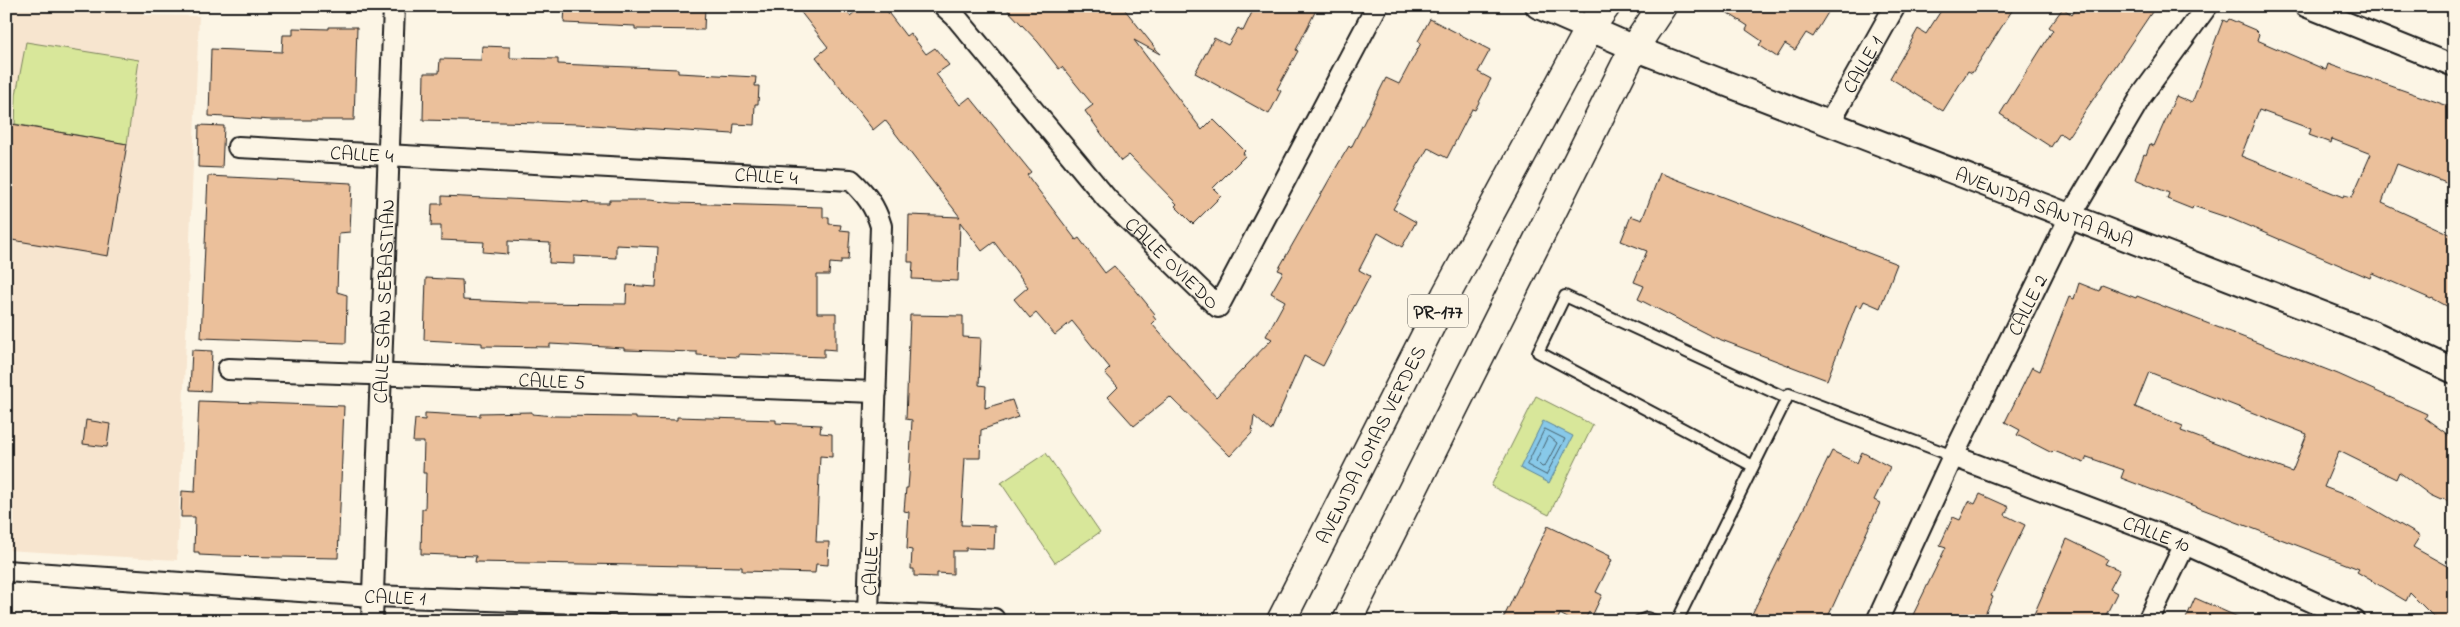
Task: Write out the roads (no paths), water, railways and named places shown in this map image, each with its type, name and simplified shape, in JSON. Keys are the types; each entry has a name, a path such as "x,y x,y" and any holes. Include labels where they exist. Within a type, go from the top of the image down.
{"highway":[{"name":"AVENIDA LOMAS VERDES","path":"1282,621 1446,295 1590,28 1606,6"},
{"name":"PR-177","path":"1347,621 1634,48 1662,6"}],"street":[{"name":"CALLE SAN SEBASTIÁN","path":"372,621 394,6"},
{"name":"CALLE OVIEDO","path":"944,6 955,16 1107,199 1218,306 1377,6"},
{"name":"AVENIDA SANTA ANA","path":"1538,6 1634,48 2378,335 2454,371"},
{"name":"CALLE 1","path":"1830,122 1895,6"},
{"name":"CALLE 2","path":"1876,621 1953,456 2071,215 2142,95 2207,6"},
{"path":"2305,6 2454,66"},
{"name":"CALLE 4","path":"238,147 851,180 864,192 876,208 881,226 868,613"},
{"name":"CALLE 5","path":"228,370 876,392"},
{"name":"CALLE 10","path":"1953,456 2185,544 2355,621"},
{"path":"2148,621 2185,544"},
{"name":"CALLE 1","path":"6,572 373,596 994,619"}],"lane":[{"path":"1753,466 1538,352 1565,296 1786,398"},
{"path":"1677,621 1789,394 1953,456"},
{"path":"1639,621 1647,618 1655,621"}],"water":[{"path":"1543,421 1573,436 1549,483 1520,468"}]}
